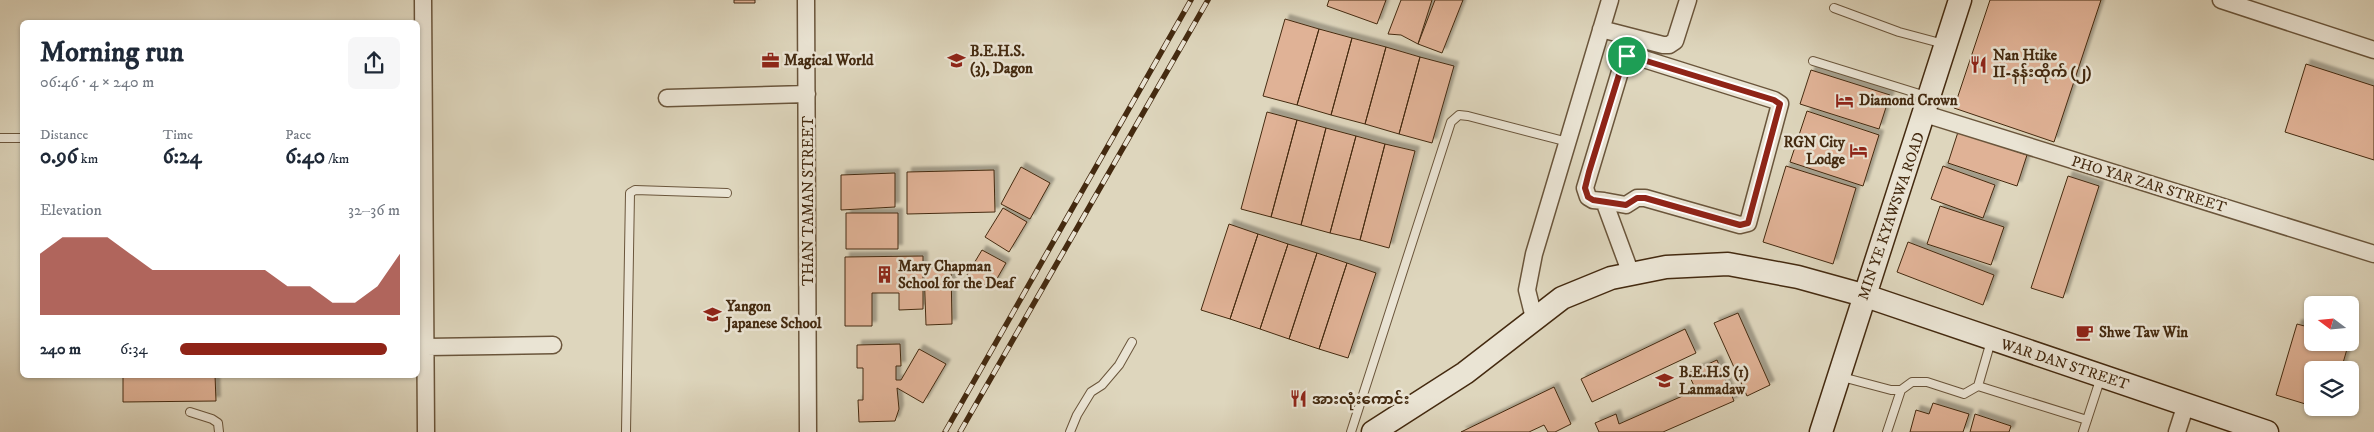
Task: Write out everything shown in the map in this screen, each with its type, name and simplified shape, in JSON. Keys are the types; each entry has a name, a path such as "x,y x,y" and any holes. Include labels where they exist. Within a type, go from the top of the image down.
{"main road":[{"name":"MIN YE KYAWSWA ROAD","path":"1820,432 1863,295 1928,106 1960,0"},
{"name":"WAR DAN STREET","path":"1372,432 1465,373 1534,318 1569,294 1592,284 1666,267 1728,264 1798,277 1863,295 2267,432"}],"street":[{"path":"423,0 427,347 426,432"},
{"name":"THAN TAMAN STREET","path":"806,0 808,432"},
{"path":"1534,318 1526,290 1534,254 1610,0"},
{"path":"1601,29 1663,45 1669,44 1675,41 1688,0"},
{"path":"2221,0 2374,50"},
{"path":"1627,56 1675,68 1774,100 1780,104 1748,223 1740,225 1645,198 1637,198 1626,205 1604,201 1593,200 1588,197 1585,188 1617,82 1627,56"},
{"path":"667,98 807,94"},
{"name":"PHO YAR ZAR STREET","path":"1928,106 2374,254"},
{"path":"1604,201 1631,274"},
{"path":"427,347 553,345"},
{"path":"2177,432 2186,404"}],"lane":[{"path":"1834,8 1899,32 1947,44"},
{"path":"1813,61 1928,106"},
{"path":"1351,432 1451,122 1459,116 1468,116 1568,142"},
{"path":"0,138 20,138"},
{"path":"626,432 630,193 635,190 727,193"},
{"path":"1887,432 1901,390 1912,382 1927,382 1964,394 1978,386 1991,339"},
{"path":"1070,432 1077,415 1091,392 1102,385 1119,365 1132,342"},
{"path":"1839,376 1891,390 1901,390"},
{"path":"2083,432 2102,376"},
{"path":"1978,386 2087,420"},
{"path":"190,412 212,419 218,423 219,432"}],"building":[{"path":"734,0 755,0 755,3 734,3"},
{"path":"1329,0 1386,0 1377,24 1327,6"},
{"path":"1401,0 1432,0 1418,44 1401,35 1388,34"},
{"path":"1435,0 1463,0 1442,53 1418,44"},
{"path":"1990,0 2101,0 2054,142 1954,108"},
{"path":"1285,19 1319,29 1297,105 1263,96"},
{"path":"1319,29 1352,38 1331,115 1297,105"},
{"path":"1352,38 1386,47 1365,124 1331,115"},
{"path":"1386,47 1420,57 1399,134 1365,124"},
{"path":"1420,57 1454,66 1432,143 1399,134"},
{"path":"2306,64 2374,86 2374,160 2285,132"},
{"name":"Diamond Crown","path":"1811,70 1890,95 1879,129 1800,104"},
{"path":"1807,111 1879,135 1863,186 1790,162"},
{"path":"1267,112 1297,120 1271,217 1241,209"},
{"path":"1297,120 1326,128 1301,225 1271,217"},
{"path":"1326,128 1356,136 1330,233 1301,225"},
{"path":"1958,132 2027,155 2017,186 1948,163"},
{"path":"1356,136 1385,144 1360,240 1330,233"},
{"path":"1385,144 1415,151 1389,248 1360,240"},
{"path":"1786,166 1856,188 1833,264 1763,242"},
{"path":"1943,166 1995,185 1983,218 1931,199"},
{"path":"1021,167 1050,183 1030,219 1001,204"},
{"path":"994,170 995,212 907,214 907,172"},
{"path":"895,173 895,207 841,210 841,175"},
{"path":"2068,176 2099,186 2063,298 2031,288"},
{"path":"1940,206 2004,227 1991,265 1927,244"},
{"path":"1003,208 1027,222 1009,252 985,237"},
{"path":"846,213 898,213 898,249 846,249"},
{"path":"1229,224 1258,234 1230,319 1201,310"},
{"path":"1258,234 1288,244 1260,329 1230,319"},
{"path":"1908,242 1994,275 1983,305 1897,272"},
{"path":"1288,244 1317,253 1289,339 1260,329"},
{"path":"982,250 1006,263 991,289 967,275"},
{"path":"1317,253 1347,263 1319,349 1289,339"},
{"name":"Mary Chapman School for the Deaf","path":"923,256 923,309 899,310 899,293 872,293 872,326 845,326 845,257"},
{"path":"1347,263 1376,273 1348,358 1319,349"},
{"path":"951,267 952,324 926,325 924,268"},
{"path":"1738,313 1770,385 1747,396 1714,323"},
{"path":"2297,324 2304,326 2304,351 2346,351 2344,361 2304,361 2304,404 2276,395"},
{"path":"1685,329 1696,353 1592,402 1581,379"},
{"path":"900,344 901,366 896,366 896,380 901,380 919,349 946,364 923,403 897,388 899,409 895,421 859,422 858,400 863,400 863,368 857,368 857,345"},
{"path":"1717,360 1734,401 1663,432 1599,432 1595,423 1616,414 1619,424 1696,390 1688,373"},
{"path":"123,378 215,378 216,401 123,402"},
{"path":"1554,387 1571,424 1555,432 1548,432 1544,425 1529,432 1461,432"},
{"path":"1933,403 1969,414 1963,432 1910,432 1916,410 1929,414"},
{"path":"1975,414 2011,426 2009,432 1970,432"}],"railway":[{"path":"945,432 1191,0"},
{"path":"960,432 1208,0"}],"place":[{"name":"Magical World","path":"770,60"},
{"name":"B.E.H.S. (3), Dagon","path":"956,60"},
{"name":"Nan Htike II-နန်းထိုက် (၂)","path":"1979,64"},
{"name":"Diamond Crown","path":"1845,100"},
{"name":"RGN City Lodge","path":"1859,151"},
{"name":"Mary Chapman School for the Deaf","path":"884,275"},
{"name":"Yangon Japanese School","path":"712,315"},
{"name":"Shwe Taw Win","path":"2085,332"},
{"name":"B.E.H.S (1) Lanmadaw","path":"1665,381"},
{"name":"အားလုံးကောင်း","path":"1298,399"}],"route":[{"path":"1627,56 1675,68 1774,100 1780,104 1748,223 1740,225 1641,197 1626,205 1593,200 1588,197 1585,188 1589,172 1622,65 1627,56"}]}
